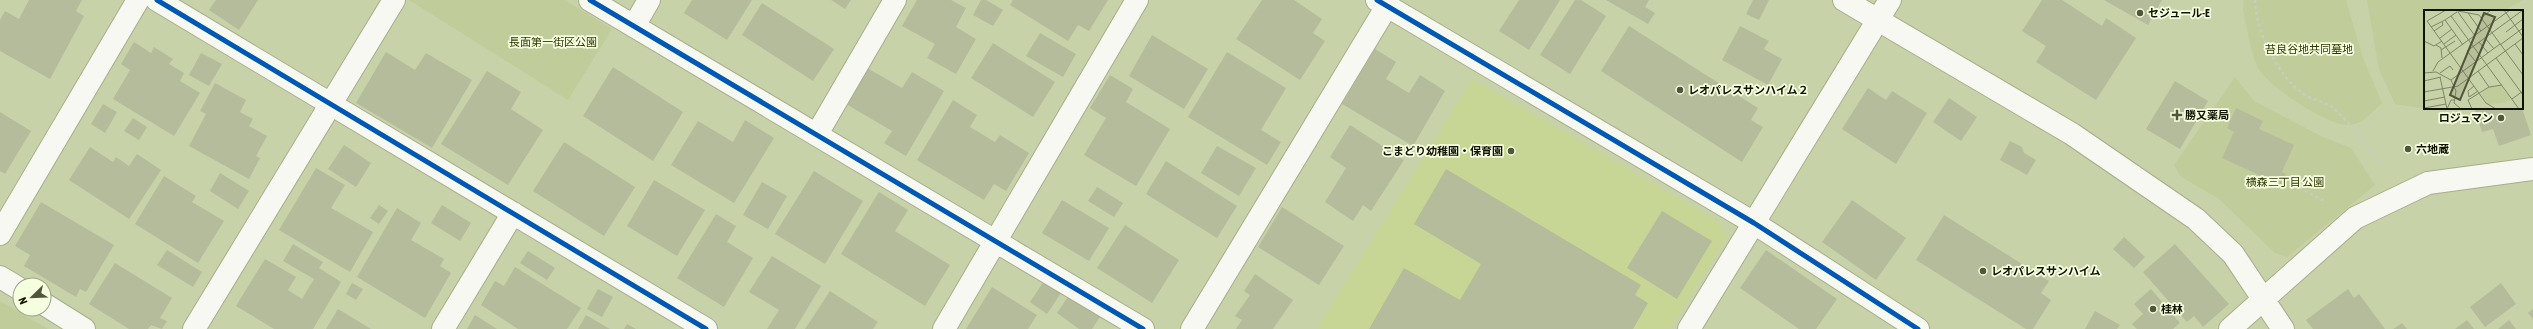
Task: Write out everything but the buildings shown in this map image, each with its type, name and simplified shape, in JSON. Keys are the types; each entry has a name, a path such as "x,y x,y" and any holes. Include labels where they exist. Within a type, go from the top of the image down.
{"street":[{"path":"0,234 138,0"},
{"path":"157,0 706,329"},
{"path":"194,329 332,105 394,0"},
{"path":"590,0 997,240 1143,329"},
{"path":"634,26 649,0"},
{"path":"817,134 895,0"},
{"path":"944,329 1137,0"},
{"path":"1844,0 1877,21 2072,134 2196,219 2233,254 2283,329"},
{"path":"1689,329 1890,0"},
{"path":"1192,329 1382,3 1754,224 1918,329"},
{"path":"2230,329 2263,298 2355,218 2428,183 2533,169"},
{"path":"443,329 513,213"},
{"path":"0,277 12,284"},
{"path":"52,309 84,329"}],"path":[{"path":"2255,0 2255,14 2263,39 2282,71 2302,93 2333,108 2407,193"},
{"path":"2289,182 2355,218"}],"shaded area":[{"name":"こまどり幼稚園・保育園","path":"1472,79 1719,222 1727,237 1670,329 1317,329"}],"green space":[{"name":"長面第一街区公園","path":"409,0 565,0 612,29 568,100"},
{"name":"苔良谷地共同墓地","path":"2244,0 2346,0 2363,58 2382,103 2363,120 2350,125 2340,124 2313,112 2284,94 2262,74 2257,66 2243,10"},
{"path":"2367,0 2523,0 2505,10 2424,10 2424,106 2421,108 2395,104 2379,69"},
{"name":"横森三丁目 公園","path":"2235,77 2254,101 2321,136 2351,148 2375,185 2287,257 2275,253 2219,199 2180,176 2174,165"},
{"path":"0,301 12,308 12,317 27,317 48,329 0,329"}],"cycle path":[{"path":"157,0 706,329"},
{"path":"590,0 1143,329"},
{"path":"1377,0 1754,223 1918,329"}],"place":[{"name":"セジュール-E","path":"2140,13"},
{"name":"レオパレスサンハイム２","path":"1680,90"},
{"name":"勝又薬局","path":"2177,115"},
{"name":"ロジュマン","path":"2501,118"},
{"name":"六地蔵","path":"2408,149"},
{"name":"こまどり幼稚園・保育園","path":"1511,151"},
{"name":"レオパレスサンハイム","path":"1983,271"},
{"name":"桂林","path":"2153,309"}]}
